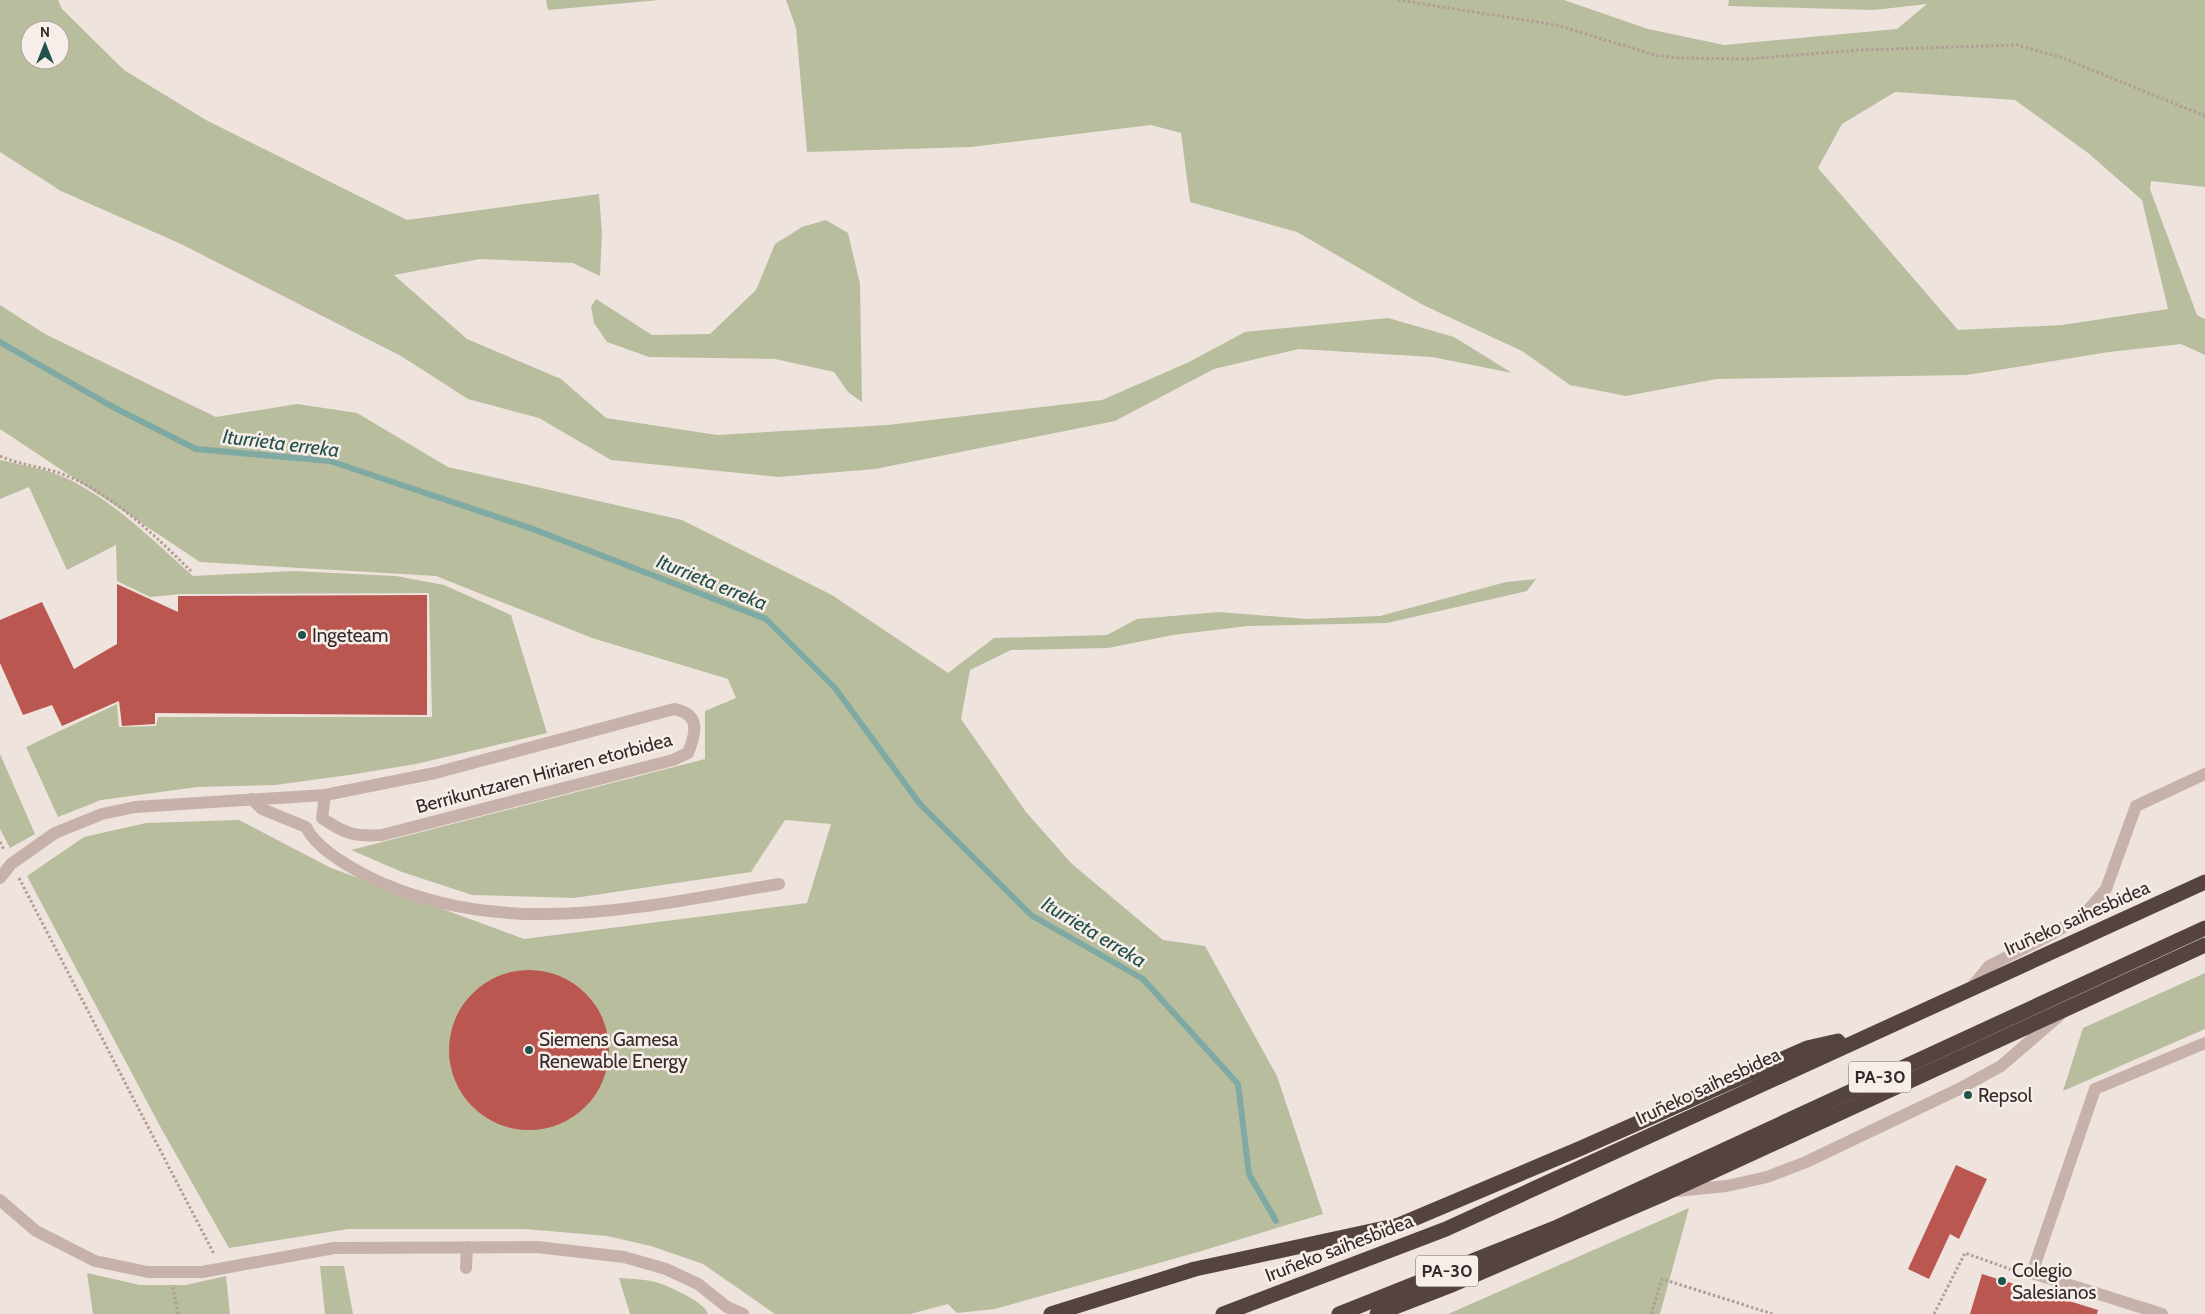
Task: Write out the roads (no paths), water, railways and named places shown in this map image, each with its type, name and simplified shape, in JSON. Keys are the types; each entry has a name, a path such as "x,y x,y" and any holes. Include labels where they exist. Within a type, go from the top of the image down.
{"highway":[{"name":"Iruñeko saihesbidea","path":"1223,1314 1446,1229 1871,1033 2205,882"},
{"name":"PA-30","path":"1339,1314 1555,1228 2205,928"},
{"path":"1377,1314 1449,1286 1666,1193 2205,945"},
{"path":"1051,1314 1195,1270 1399,1225 1579,1149 1807,1048 1871,1033"},
{"path":"1405,1314 1425,1305 1449,1286"}],"street":[{"name":"Berrikuntzaren Hiriaren etorbidea","path":"0,878 11,864 55,833 102,814 134,807 325,795 435,774 674,709 685,711 694,720 696,735 688,753 672,760 382,835 363,837 343,832 322,818"},
{"path":"1970,988 1989,966 2054,933 2085,914 2106,889 2136,806 2205,774"},
{"path":"252,799 262,809 306,827 314,825 322,818 325,795"},
{"path":"306,827 310,836 340,859 354,869 385,885 458,906 505,913 548,916 623,910 779,884"},
{"path":"1666,1193 1727,1186 1767,1177 1806,1162 1959,1090 2001,1066 2068,1008"},
{"path":"2162,1314 2032,1273 2095,1090 2205,1043"},
{"path":"0,1200 36,1231 95,1261 148,1272 202,1272 334,1248 536,1247 624,1257 666,1270 698,1284 728,1311 743,1314"},
{"path":"466,1268 467,1247"}],"waterway":[{"name":"Iturrieta erreka","path":"0,342 111,406 196,449 330,461 533,529 766,619 835,688 920,804 1031,915 1143,979 1238,1084 1249,1174 1276,1221"}],"place":[{"name":"Ingeteam","path":"302,635"},
{"name":"Siemens Gamesa Renewable Energy","path":"529,1050"},
{"name":"Repsol","path":"1968,1095"},
{"name":"Colegio Salesianos","path":"2002,1281"}]}
